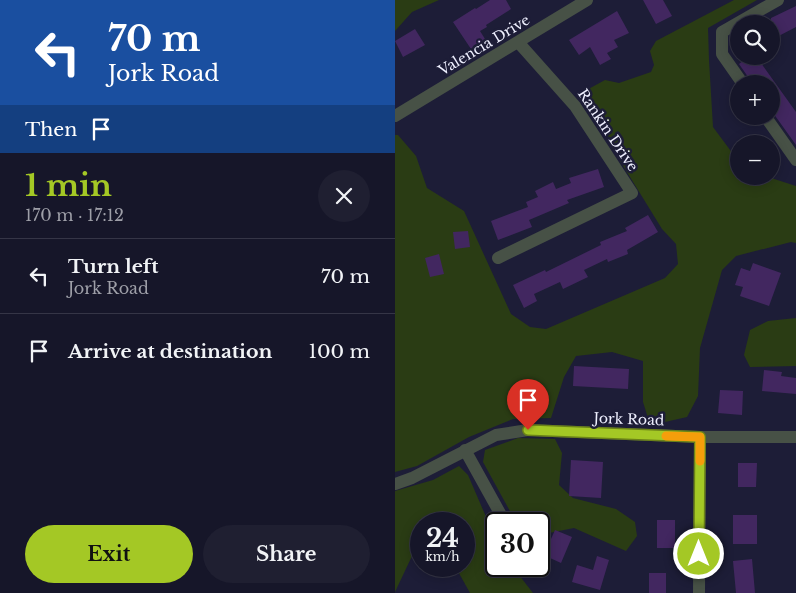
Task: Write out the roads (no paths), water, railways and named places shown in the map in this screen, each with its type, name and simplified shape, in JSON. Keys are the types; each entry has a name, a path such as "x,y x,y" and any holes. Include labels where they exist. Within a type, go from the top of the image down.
{"street":[{"name":"Valencia Drive","path":"395,116 587,0"},
{"path":"737,75 722,54 722,32 778,0"},
{"name":"Rankin Drive","path":"498,258 632,193 575,106 518,42"},
{"path":"771,125 796,160"},
{"name":"Jork Road","path":"395,484 412,478 496,434 528,430 700,437 796,437"},
{"path":"699,593 700,437"},
{"path":"465,450 499,512"}]}
